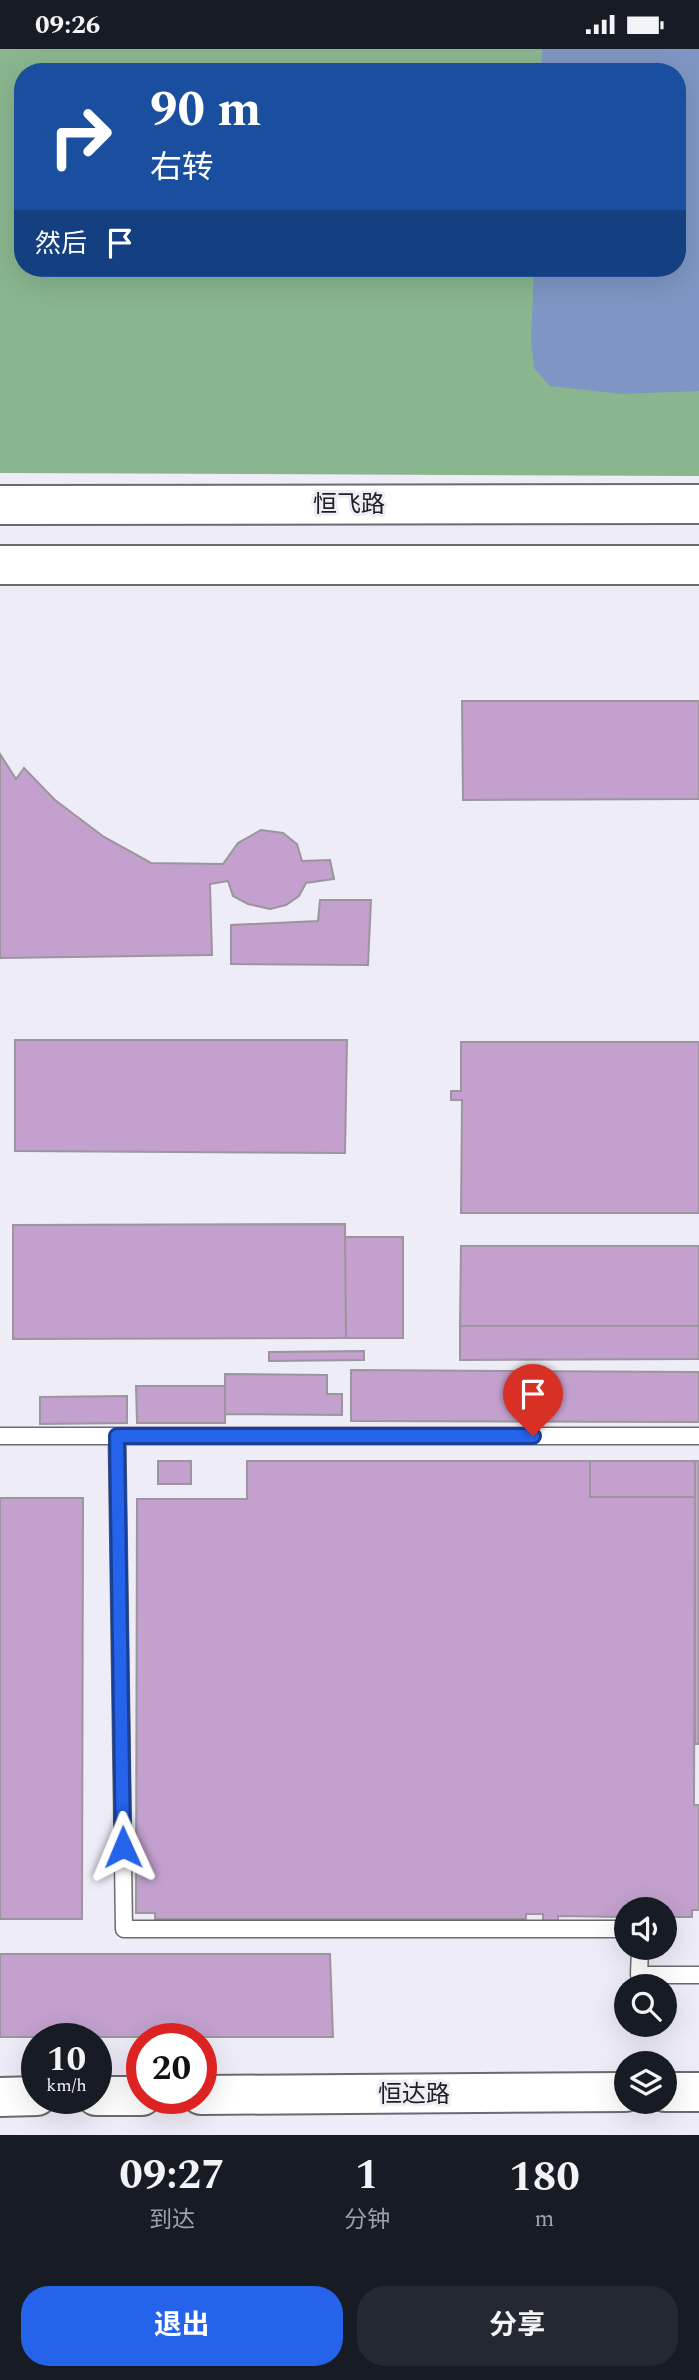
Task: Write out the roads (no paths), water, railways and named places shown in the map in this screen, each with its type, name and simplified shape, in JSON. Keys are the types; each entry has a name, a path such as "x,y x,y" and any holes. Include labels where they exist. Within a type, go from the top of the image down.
{"main road":[{"name":"恒飞路","path":"0,505 699,504"},
{"path":"0,565 699,565"},
{"name":"恒达路","path":"217,2095 614,2092"},
{"path":"677,2092 699,2092"},
{"path":"0,2097 21,2096"}],"lane":[{"path":"0,1436 699,1436"},
{"path":"117,1436 124,1929 614,1929"},
{"path":"640,1960 639,1975 699,1975"}],"water":[{"path":"542,49 699,49 699,391 621,394 550,386 534,368 531,342 534,277 686,277 686,63 541,63"}]}
